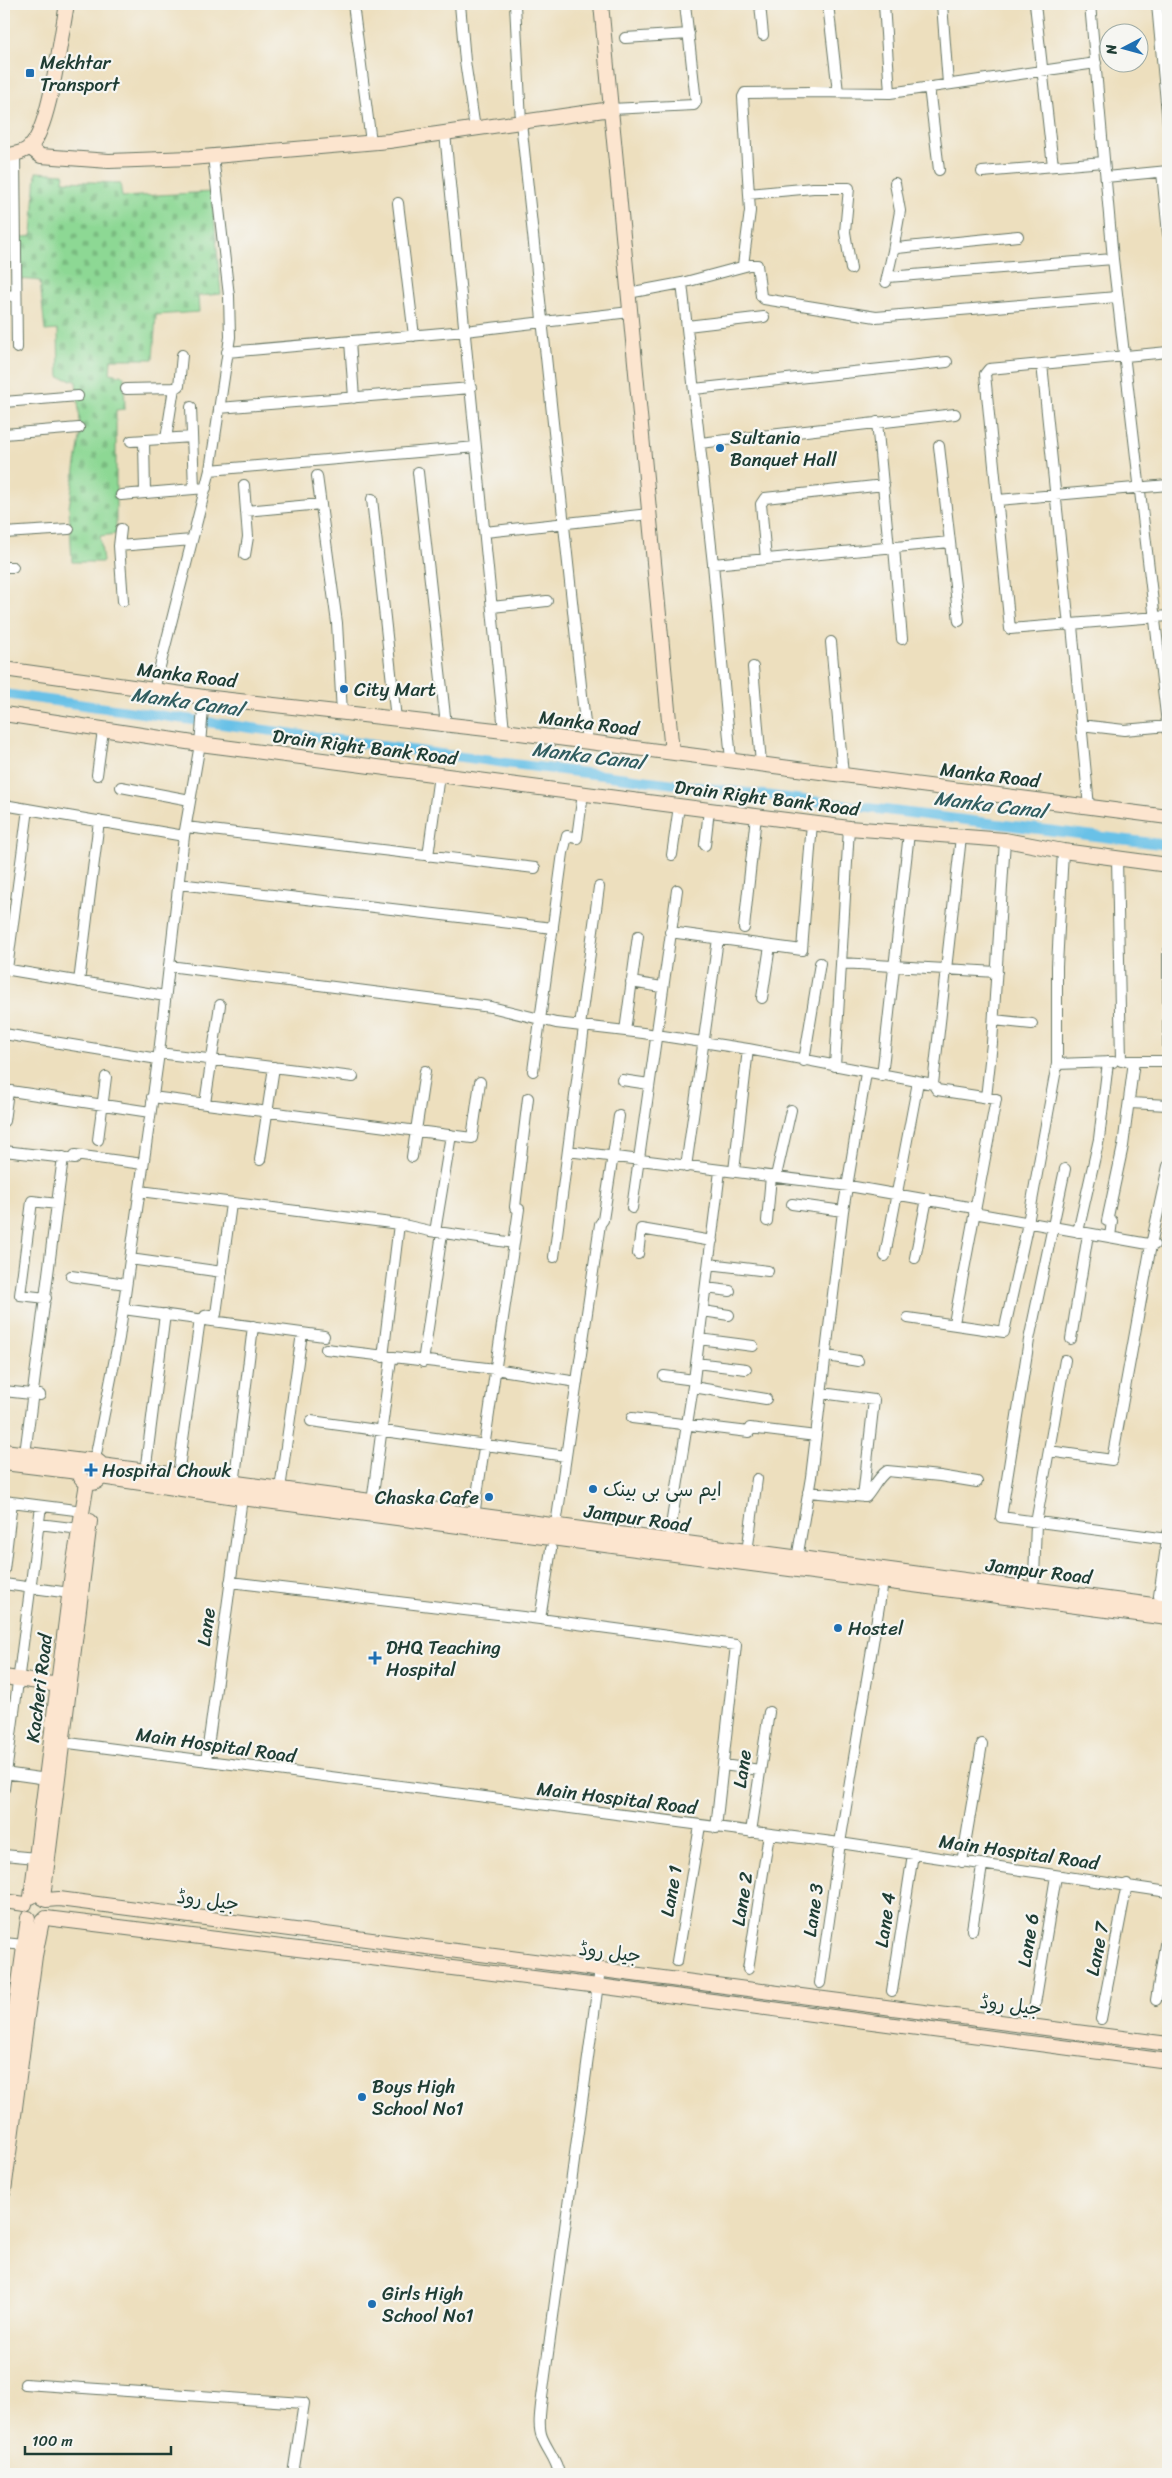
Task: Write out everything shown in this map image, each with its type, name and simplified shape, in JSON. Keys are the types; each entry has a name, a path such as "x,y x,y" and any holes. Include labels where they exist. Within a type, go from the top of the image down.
{"main road":[{"path":"9,155 29,147 34,142 46,112 67,4"},
{"path":"600,4 672,752"},
{"path":"29,147 41,156 109,161 214,156 371,142 611,109"},
{"name":"Manka Road","path":"4,669 204,697 446,726 504,731 1168,817"},
{"name":"Drain Right Bank Road","path":"4,714 200,744 850,828 1005,840 1063,851 1168,865"},
{"name":"Jampur Road","path":"4,1451 25,1454 91,1472 178,1475 1168,1607"},
{"name":"Jampur Road","path":"4,1463 91,1472 242,1498 1168,1618"},
{"name":"Kacheri Road","path":"36,1900 36,1858 58,1685 70,1593 91,1472"},
{"name":"Kacheri Road","path":"36,1900 61,1742 91,1472"},
{"path":"4,1677 58,1685"},
{"name":"جیل روڈ","path":"4,1901 59,1899 1168,2044"},
{"path":"4,2092 8,2025 24,1945 39,1919 50,1910 36,1900 24,1912 39,1919"},
{"path":"4,2191 39,1919"},
{"name":"جیل روڈ","path":"39,1919 598,1986 1168,2062"}],"street":[{"path":"353,4 371,142"},
{"path":"460,4 465,61 475,129"},
{"path":"515,4 521,122 587,742"},
{"path":"611,109 694,105 697,98 685,4"},
{"path":"760,4 762,35"},
{"path":"828,4 838,92"},
{"path":"884,4 890,93"},
{"path":"942,4 948,84"},
{"path":"1035,4 1053,166"},
{"path":"1090,4 1117,297 1154,618 1166,688 1168,732"},
{"path":"1157,4 1168,124"},
{"path":"625,38 689,34"},
{"path":"743,265 750,212 743,97 745,94 890,93 1096,63"},
{"path":"929,87 939,170"},
{"path":"446,133 504,731"},
{"path":"9,155 17,348"},
{"path":"154,690 210,470 230,337 229,296 214,156"},
{"path":"982,172 1104,162"},
{"path":"1106,177 1165,171 1168,234"},
{"path":"894,183 900,211 887,279 1113,259"},
{"path":"749,194 813,188 849,188 846,232 851,269"},
{"path":"398,203 414,336"},
{"path":"893,251 897,248 1018,236"},
{"path":"628,293 682,283 743,265 757,265 760,296 764,300 876,317 1117,297"},
{"path":"682,283 713,564 731,760"},
{"path":"4,296 16,295"},
{"path":"227,352 465,331 630,312"},
{"path":"687,326 764,317"},
{"path":"350,342 354,398"},
{"path":"1168,352 989,369 985,374 1010,629 1071,626 1168,616"},
{"path":"126,389 174,388 179,386 182,355"},
{"path":"694,390 947,362"},
{"path":"1042,364 1089,807"},
{"path":"166,439 174,388"},
{"path":"219,408 471,388"},
{"path":"4,402 78,396"},
{"path":"191,407 194,489"},
{"path":"700,443 955,414"},
{"path":"877,422 902,639"},
{"path":"4,434 79,428"},
{"path":"130,441 192,437"},
{"path":"144,440 145,493"},
{"path":"939,446 959,621"},
{"path":"210,470 476,447"},
{"path":"418,472 446,726"},
{"path":"317,476 337,623 342,713"},
{"path":"244,485 248,537 244,555"},
{"path":"766,559 761,504 765,498 884,485"},
{"path":"998,500 1168,485"},
{"path":"121,494 206,488"},
{"path":"372,499 396,719"},
{"path":"246,511 321,504"},
{"path":"485,532 649,514"},
{"path":"4,533 69,529"},
{"path":"121,529 118,546 123,601"},
{"path":"118,546 192,540"},
{"path":"713,564 950,542"},
{"path":"492,607 547,601"},
{"path":"832,642 843,775"},
{"path":"754,667 761,764"},
{"path":"91,1472 119,1338 159,1056 185,831 200,744 204,697"},
{"path":"1081,725 1124,730 1168,726"},
{"path":"97,775 103,730"},
{"path":"428,856 439,775"},
{"path":"121,787 190,800"},
{"path":"533,1071 567,836 577,838 583,793"},
{"path":"4,805 99,821 535,868"},
{"path":"672,855 678,806"},
{"path":"28,809 5,969 165,996"},
{"path":"705,845 709,810"},
{"path":"744,928 756,816"},
{"path":"79,982 99,821"},
{"path":"670,932 802,950 812,823"},
{"path":"835,1066 850,828"},
{"path":"882,1076 909,833"},
{"path":"954,1324 996,1099 937,1090 933,1084 948,969 961,837"},
{"path":"986,1098 994,1020 1000,889 1005,840"},
{"path":"908,1318 1004,1332 1028,1223 1057,1064 1057,966 1063,851"},
{"path":"1117,858 1121,1061"},
{"path":"179,884 553,928"},
{"path":"554,1257 599,887"},
{"path":"632,1208 677,890"},
{"path":"625,1031 638,936"},
{"path":"686,1166 718,939"},
{"path":"762,998 770,946"},
{"path":"1057,1064 1168,1061 1168,952"},
{"path":"804,1061 820,963"},
{"path":"841,963 997,972"},
{"path":"169,966 491,1007 541,1019 748,1049 866,1073 933,1084"},
{"path":"631,982 662,987"},
{"path":"205,1103 214,1059 220,1005"},
{"path":"994,1020 1032,1024"},
{"path":"4,1034 159,1056 214,1059 353,1077"},
{"path":"734,1171 748,1049"},
{"path":"1110,1237 1112,1221 1107,1221 1130,1103 1134,1061"},
{"path":"1071,1339 1083,1233 1099,1139 1108,1062"},
{"path":"260,1160 274,1067"},
{"path":"412,1157 425,1071"},
{"path":"797,1558 827,1356 844,1211 866,1073"},
{"path":"98,1140 106,1078"},
{"path":"622,1080 649,1084"},
{"path":"152,1097 472,1138 480,1082"},
{"path":"885,1256 918,1082"},
{"path":"4,1121 6,1090 150,1112"},
{"path":"475,1509 519,1209 515,1207 528,1098"},
{"path":"1130,1103 1168,1105"},
{"path":"767,1221 774,1176 791,1110"},
{"path":"558,1518 600,1224 603,1220 619,1116"},
{"path":"423,1362 451,1135"},
{"path":"568,1151 897,1193 1028,1223 1153,1245"},
{"path":"4,1152 75,1159 76,1155 143,1164"},
{"path":"25,1454 37,1395 46,1298 63,1157"},
{"path":"1049,1451 1112,1460 1168,1166"},
{"path":"1065,1168 1029,1340 1001,1517 1036,1523 1168,1537 1159,1596"},
{"path":"670,1532 696,1363 720,1171"},
{"path":"140,1191 399,1224 514,1244"},
{"path":"915,1258 927,1199"},
{"path":"46,1298 20,1294 32,1201 57,1204"},
{"path":"200,1319 210,1314 216,1314 231,1204"},
{"path":"792,1204 844,1211"},
{"path":"373,1495 383,1430 387,1358 399,1224"},
{"path":"638,1254 641,1230 712,1240"},
{"path":"130,1259 222,1272"},
{"path":"709,1264 768,1271"},
{"path":"71,1276 126,1284"},
{"path":"706,1288 730,1292"},
{"path":"123,1309 324,1336"},
{"path":"703,1311 729,1315"},
{"path":"146,1465 164,1314"},
{"path":"178,1475 200,1319"},
{"path":"242,1498 235,1483 253,1326"},
{"path":"280,1489 302,1333"},
{"path":"699,1339 753,1346"},
{"path":"326,1349 387,1358 496,1369 577,1382"},
{"path":"827,1356 858,1361"},
{"path":"1034,1579 1036,1523 1065,1360"},
{"path":"696,1363 746,1369"},
{"path":"664,1376 766,1399"},
{"path":"4,1391 37,1395"},
{"path":"822,1392 874,1400 863,1497"},
{"path":"632,1418 749,1432 750,1428 816,1436"},
{"path":"311,1421 566,1456"},
{"path":"808,1492 863,1497 872,1490 876,1480 887,1471 940,1476 976,1482"},
{"path":"747,1552 757,1479"},
{"name":"Lane","path":"206,1761 242,1498"},
{"path":"4,1570 8,1501 83,1511"},
{"path":"4,1789 41,1506"},
{"path":"38,1524 80,1529"},
{"path":"540,1619 551,1549"},
{"path":"230,1582 540,1619 736,1645 716,1828"},
{"name":"Lane 3","path":"820,1982 840,1843 883,1582"},
{"path":"4,1584 70,1593"},
{"name":"Lane","path":"751,1832 769,1712"},
{"name":"Main Hospital Road","path":"61,1742 840,1843 982,1866 1126,1884 1168,1892"},
{"path":"962,1862 982,1744"},
{"path":"723,1765 760,1770"},
{"path":"5,1773 46,1779"},
{"name":"Lane 1","path":"677,1961 700,1826"},
{"name":"Lane 2","path":"748,1969 770,1834"},
{"name":"Lane 4","path":"892,1991 913,1854"},
{"path":"4,1855 36,1858"},
{"path":"972,1930 982,1866"},
{"name":"Lane 6","path":"1034,2010 1056,1876"},
{"name":"Lane 7","path":"1101,2019 1126,1884"},
{"path":"1156,2000 1168,1926"},
{"path":"4,1943 24,1945"},
{"path":"559,2474 552,2454 542,2437 540,2414 600,1969"},
{"path":"25,2384 304,2403 293,2474"}],"green space":[{"path":"36,172 64,174 63,181 120,183 122,197 212,192 221,294 198,296 199,312 156,315 153,359 111,359 110,373 124,376 125,409 116,410 116,534 100,536 103,562 72,562 69,507 81,432 76,381 59,377 58,330 45,331 40,281 20,279 16,238 32,236"}],"waterway":[{"name":"Manka Canal","path":"4,694 513,764 1168,845"}],"place":[{"name":"Mekhtar Transport","path":"30,73"},
{"name":"Sultania Banquet Hall","path":"720,448"},
{"name":"City Mart","path":"344,689"},
{"name":"Hospital Chowk","path":"91,1470"},
{"name":"ایم سی بی بینک","path":"593,1489"},
{"name":"Chaska Cafe","path":"489,1497"},
{"name":"Hostel","path":"838,1628"},
{"name":"DHQ Teaching Hospital","path":"375,1658"},
{"name":"Boys High School No1","path":"362,2097"},
{"name":"Girls High School No1","path":"372,2304"}]}
